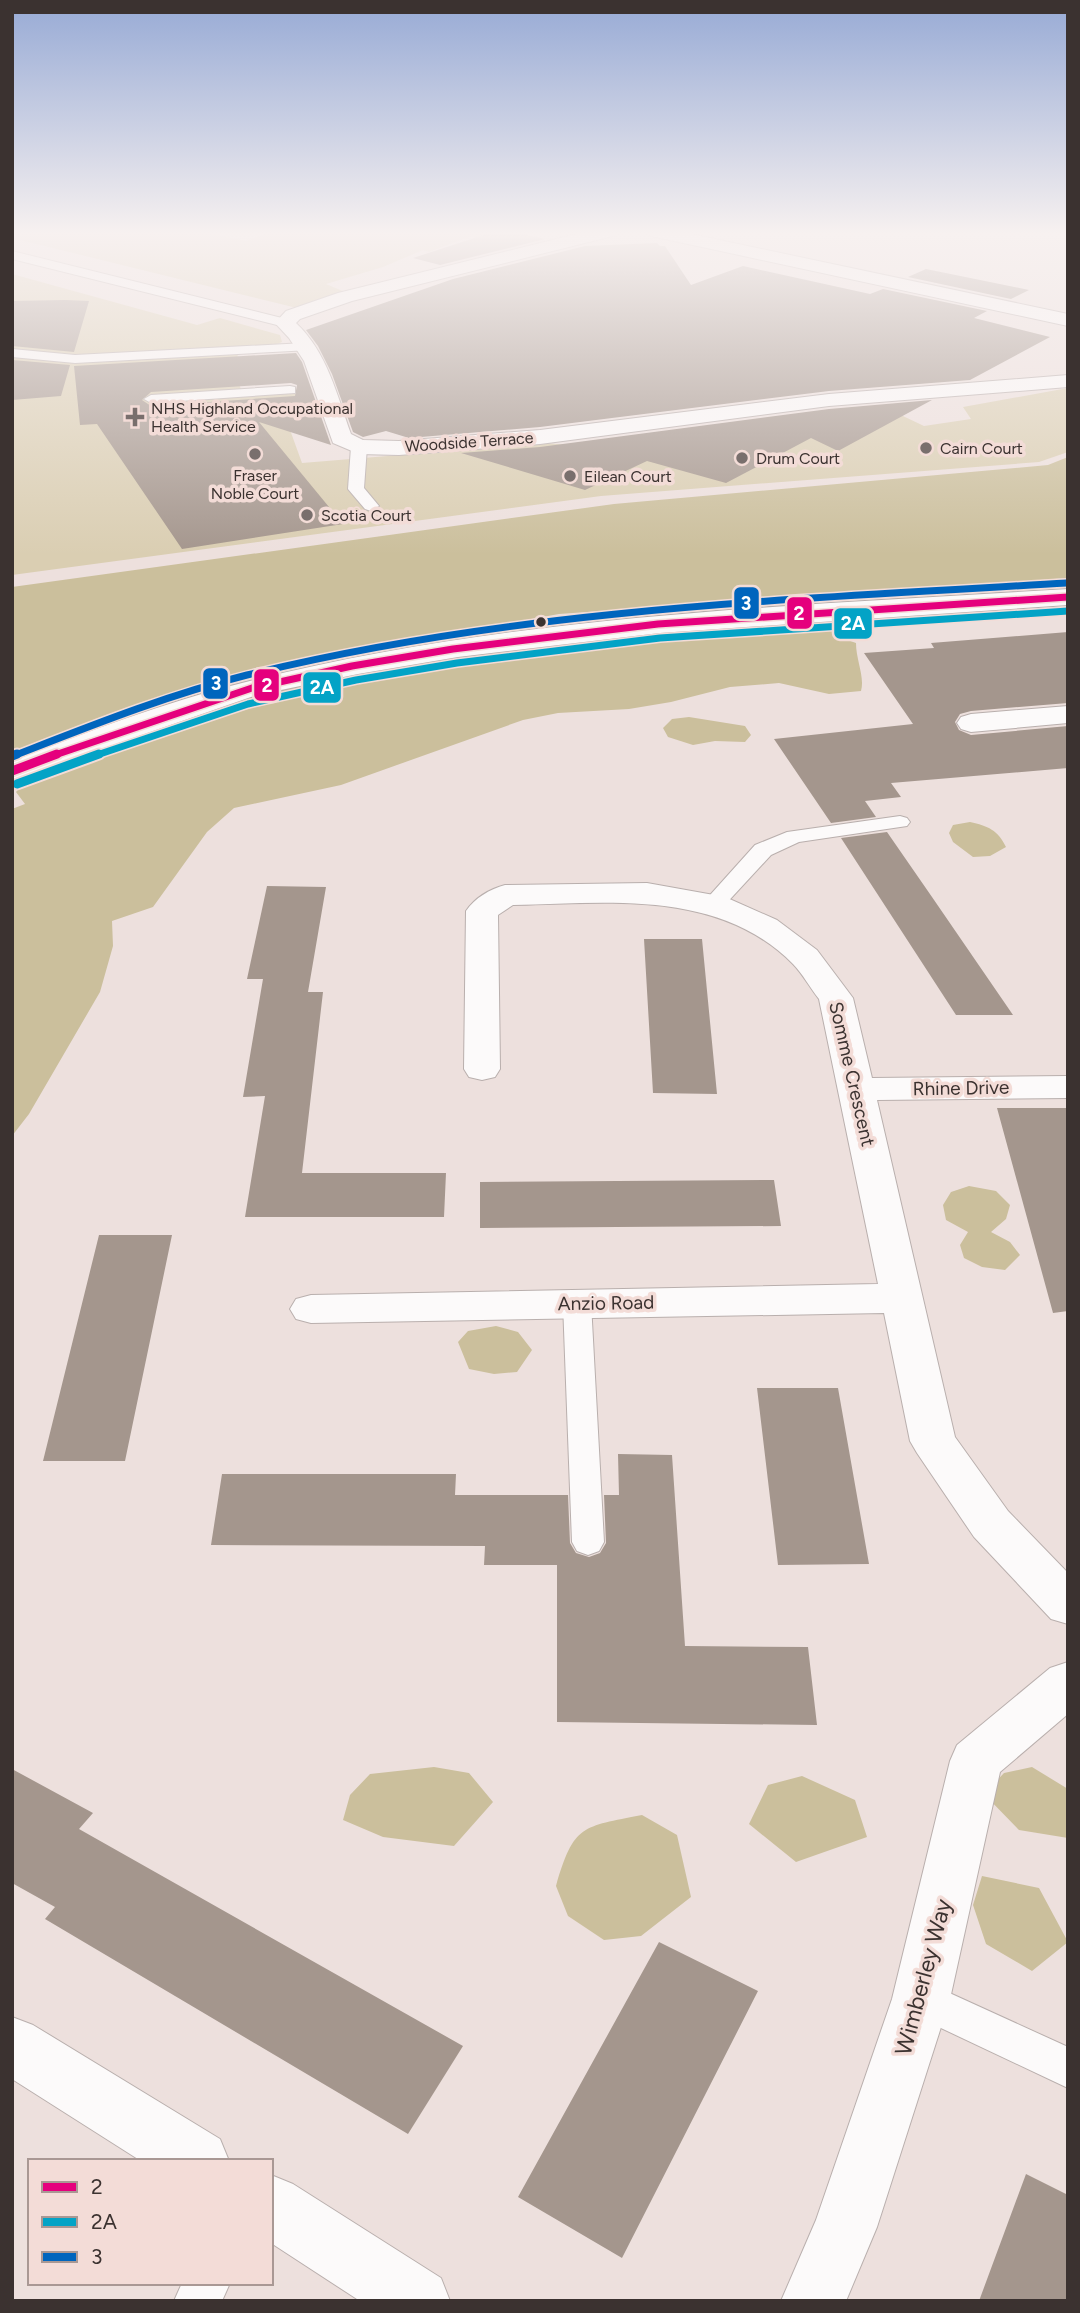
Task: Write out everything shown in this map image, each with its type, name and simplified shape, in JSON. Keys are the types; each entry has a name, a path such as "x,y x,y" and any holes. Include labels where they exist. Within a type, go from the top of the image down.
{"street":[{"path":"301,339 317,370 341,438 359,447"},
{"name":"Woodside Terrace","path":"359,447 399,448 572,434 829,400 1068,381"},
{"path":"12,771 107,734 256,687 428,654 586,631 786,614 1068,597"},
{"path":"971,723 1068,713"},
{"name":"Somme Crescent","path":"482,1069 482,911 505,895 647,893 713,904 765,927 806,957 836,998 933,1441 991,1524 1068,1605"},
{"name":"Rhine Drive","path":"854,1089 1068,1087"},
{"name":"Anzio Road","path":"311,1309 901,1297"},
{"name":"Wimberley Way","path":"813,2301 845,2227 921,1999 976,1761 1068,1683"},
{"path":"12,2045 195,2159"},
{"path":"273,2207 418,2301"}],"lane":[{"path":"12,353 75,359 194,359 305,347"},
{"path":"151,399 201,390 289,390"},
{"path":"359,447 356,489 371,506"},
{"path":"713,904 763,850 794,836 900,822"},
{"path":"578,1303 588,1542"},
{"path":"921,1999 1068,2068"},
{"path":"195,2301 207,2285"}],"shaded area":[{"path":"12,339 281,339 282,342 277,344 237,347 240,387 245,396 297,393 285,416 302,463 546,443 589,447 886,408 924,426 971,419 963,407 1068,388 1068,452 1039,462 601,496 12,575"},
{"path":"1068,457 1068,578 559,614 252,669 12,756 12,587 614,504 1048,465"},
{"path":"801,621 835,621 856,628 839,637 856,643 862,680 861,691 829,694 779,683 730,687 629,709 558,713 523,720 341,785 234,808 207,832 153,907 112,921 113,946 100,992 29,1114 12,1136 12,809 25,804 16,792 42,762 152,720 247,699 266,688 349,681 392,667 474,650"},
{"path":"689,717 745,726 751,735 745,742 715,741 693,745 668,737 663,728 672,719"},
{"path":"970,822 992,830 1000,836 1006,847 990,856 973,857 953,842 949,833 953,825"},
{"path":"969,1186 996,1191 1010,1205 1006,1219 991,1232 1010,1242 1020,1255 1005,1270 982,1267 964,1258 960,1245 968,1232 946,1220 943,1205 951,1192"},
{"path":"496,1326 518,1332 532,1350 517,1372 494,1374 469,1369 458,1342 468,1331"},
{"path":"434,1767 469,1773 493,1802 454,1846 383,1837 343,1820 350,1795 370,1774"},
{"path":"1032,1767 1068,1789 1068,1838 1019,1830 984,1794 1004,1773"},
{"path":"802,1776 855,1800 867,1837 796,1862 749,1824 768,1785"},
{"path":"642,1815 677,1835 691,1897 641,1936 604,1940 568,1916 556,1886 562,1866 575,1839 583,1832 606,1822"},
{"path":"982,1876 1039,1888 1068,1942 1032,1971 986,1944 973,1905"}],"building":[{"path":"12,339 78,339 74,352 12,346"},
{"path":"313,339 1046,339 970,380 829,391 540,427 409,438 386,431 363,437 353,432 332,374"},
{"path":"296,353 302,362 331,445 259,422 343,524 182,549 97,424 80,425 74,366","holes":["291,383 297,385 295,396 151,406 142,400 151,392"]},
{"path":"12,360 70,365 61,396 12,400"},
{"path":"932,400 838,451 811,438 726,483 647,461 585,490 461,453 540,447 829,409"},
{"path":"1068,632 1068,703 971,711 960,714 955,722 959,730 971,735 1068,726 1068,768 891,783 901,797 865,801 876,817 831,823 774,739 913,724 864,653 934,648 931,643"},
{"path":"887,832 1013,1015 956,1015 841,838"},
{"path":"267,886 326,887 308,992 323,992 302,1173 446,1173 444,1217 245,1217 265,1096 243,1097 263,979 247,979"},
{"path":"644,939 702,939 717,1094 653,1093"},
{"path":"997,1108 1068,1108 1068,1311 1053,1313"},
{"path":"774,1180 781,1226 480,1228 480,1182"},
{"path":"99,1235 172,1235 125,1461 43,1461"},
{"path":"757,1388 838,1388 869,1564 778,1565"},
{"path":"618,1454 672,1455 685,1646 808,1647 817,1725 557,1722 557,1565 484,1565 485,1546 211,1545 222,1474 456,1474 455,1495 568,1495 570,1543 576,1553 589,1557 600,1553 606,1543 604,1495 619,1495"},
{"path":"12,1769 93,1813 79,1829 463,2046 408,2134 45,1919 55,1907 12,1883"},
{"path":"659,1942 758,1991 622,2258 518,2197"},
{"path":"1026,2174 1068,2195 1068,2301 979,2301"}],"transit line":[{"name":"3","path":"12,756 128,712 217,683 348,653 449,635 655,610 1067,583"},
{"name":"2","path":"12,771 124,730 252,688 352,666 453,649 658,624 1068,597"},
{"name":"2A","path":"17,784 248,704 356,680 457,663 660,638 1068,611"}],"place":[{"name":"NHS Highland Occupational Health Service","path":"135,417"},
{"name":"Cairn Court","path":"926,448"},
{"name":"Fraser Noble Court","path":"255,454"},
{"name":"Drum Court","path":"742,458"},
{"name":"Eilean Court","path":"570,476"},
{"name":"Scotia Court","path":"307,515"}]}
